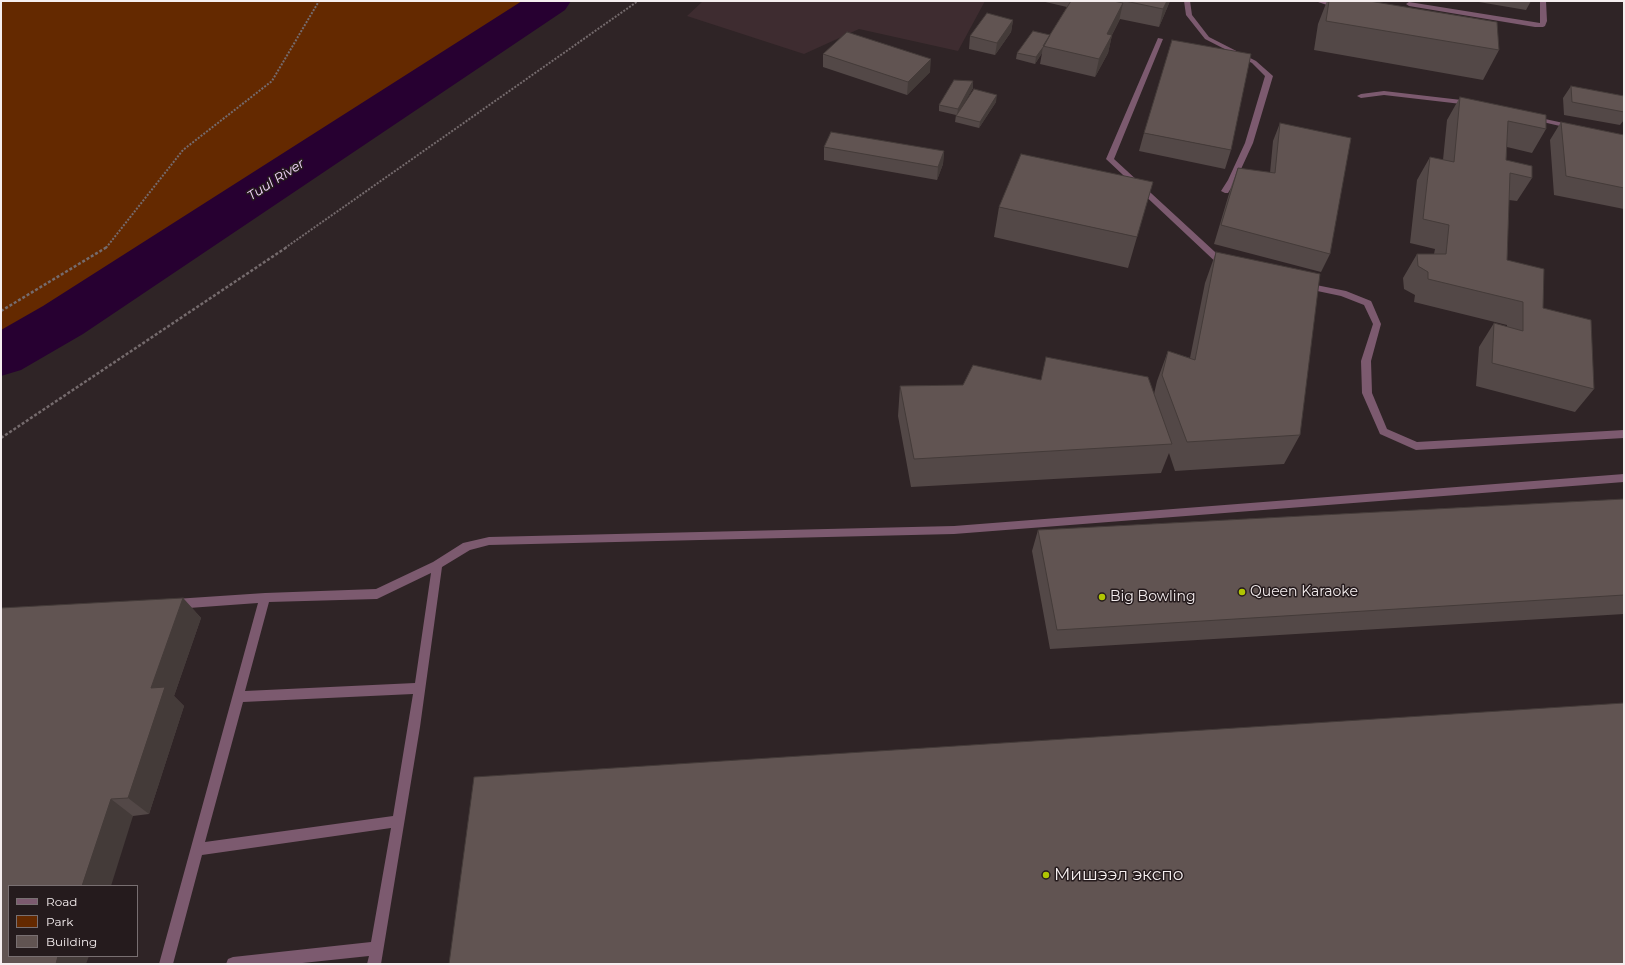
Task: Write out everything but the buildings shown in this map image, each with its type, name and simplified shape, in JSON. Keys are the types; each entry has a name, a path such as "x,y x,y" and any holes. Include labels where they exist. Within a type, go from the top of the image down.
{"street":[{"path":"1187,1 1189,15 1207,38 1254,62 1269,76 1249,143 1232,180 1224,191"},
{"path":"1318,1 1344,8"},
{"path":"1405,11 1409,3 1535,25 1543,24 1544,21 1543,1"},
{"path":"1160,39 1110,159 1231,272"},
{"path":"1361,96 1384,93 1475,104"},
{"path":"1526,116 1578,128"},
{"path":"1298,285 1343,293 1368,302 1377,324 1366,361 1367,393 1383,430 1416,446 1624,434"},
{"path":"164,605 265,598 377,594 438,565 467,546 490,541 954,530 1624,478"},
{"path":"374,964 420,688 438,565"},
{"path":"166,964 265,598"},
{"path":"238,697 420,688"},
{"path":"197,849 398,821"},
{"path":"233,964 376,948"}],"path":[{"path":"1,310 105,249 183,150 272,81 318,1"},
{"path":"1,438 321,224 638,1"}],"shaded area":[{"path":"534,1 561,1 458,66 447,58"},
{"path":"703,1 985,1 958,51 859,29 804,54 687,16"}],"green space":[{"path":"1,1 570,1 1,358"}],"waterway":[{"name":"Tuul River","path":"1,356 63,320 550,1"}],"place":[{"name":"Queen Karaoke","path":"1242,592"},
{"name":"Big Bowling","path":"1102,597"},
{"name":"Мишээл экспо","path":"1046,875"}]}
